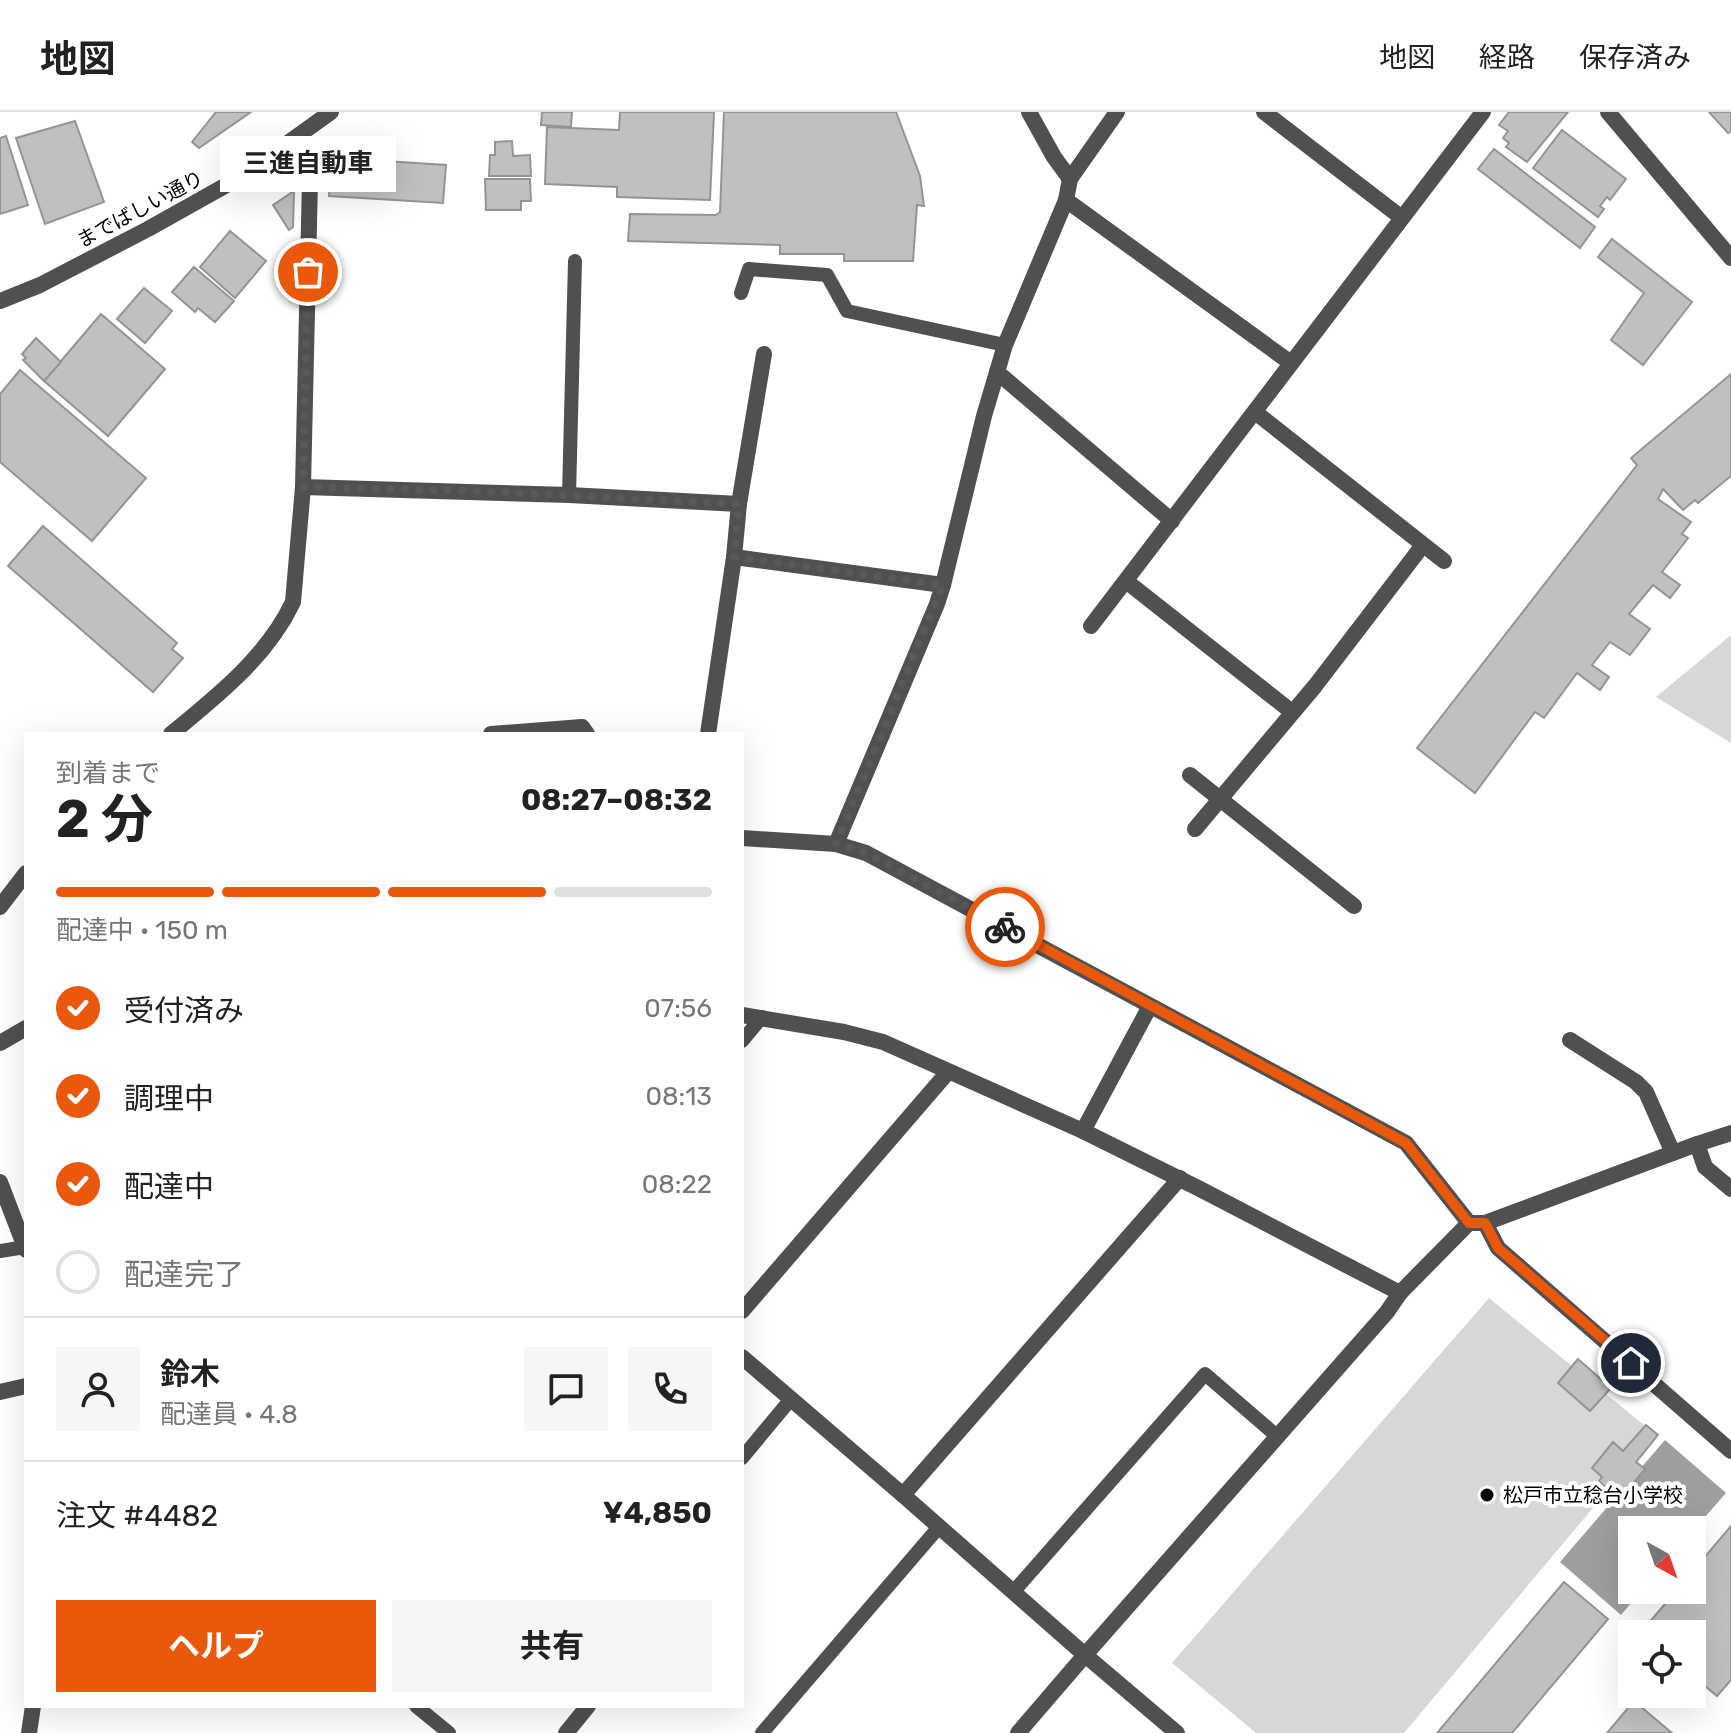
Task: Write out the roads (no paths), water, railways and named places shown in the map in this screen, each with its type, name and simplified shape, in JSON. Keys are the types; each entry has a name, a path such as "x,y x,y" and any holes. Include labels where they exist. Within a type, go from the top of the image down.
{"street":[{"path":"1029,112 1070,179"},
{"path":"836,844 943,585 984,416 1005,345 1066,200 1070,179 1117,112"},
{"path":"1264,112 1402,218"},
{"path":"1091,626 1483,112"},
{"path":"1608,112 1731,258"},
{"name":"までばしい通り","path":"0,301 40,285 239,178 329,113"},
{"path":"173,732 226,688 269,642 293,602 303,487 310,180 307,168 290,142"},
{"path":"1066,200 1291,363"},
{"path":"708,732 739,504 764,354"},
{"path":"997,372 1172,521"},
{"path":"1255,412 1444,561"},
{"path":"303,487 739,504"},
{"path":"1195,829 1315,686 1423,545"},
{"path":"734,557 943,585"},
{"path":"1126,581 1292,712"},
{"path":"517,732 582,727 586,732"},
{"path":"1190,775 1354,906"},
{"path":"744,838 836,844 866,853 1406,1143 1498,1248 1731,1451"},
{"path":"0,907 24,876"},
{"path":"1083,1131 1150,1006"},
{"path":"744,1015 844,1032 883,1042 1180,1178 1400,1293"},
{"path":"0,1043 24,1029"},
{"path":"1570,1040 1636,1082 1646,1092 1673,1153"},
{"path":"744,1309 948,1072"},
{"path":"1018,1733 1387,1312 1400,1293 1477,1223 1731,1133"},
{"path":"1697,1144 1705,1167 1731,1189"},
{"path":"903,1495 1180,1178"},
{"path":"0,1182 24,1243"},
{"path":"744,1359 1177,1733"},
{"path":"0,1392 24,1386"},
{"path":"29,1733 33,1708"},
{"path":"566,1733 586,1708"}],"lane":[{"path":"569,495 575,261"},
{"path":"741,293 749,269 827,275 847,311 1005,345"},
{"path":"744,1039 762,1017"},
{"path":"0,1251 24,1243"},
{"path":"1014,1591 1205,1374 1278,1437"},
{"path":"744,1456 791,1399"},
{"path":"762,1733 939,1527"},
{"path":"418,1708 449,1733"}],"place":[{"name":"三進自動車","path":"308,272"},
{"name":"松戸市立稔台小学校","path":"1487,1495"}]}
